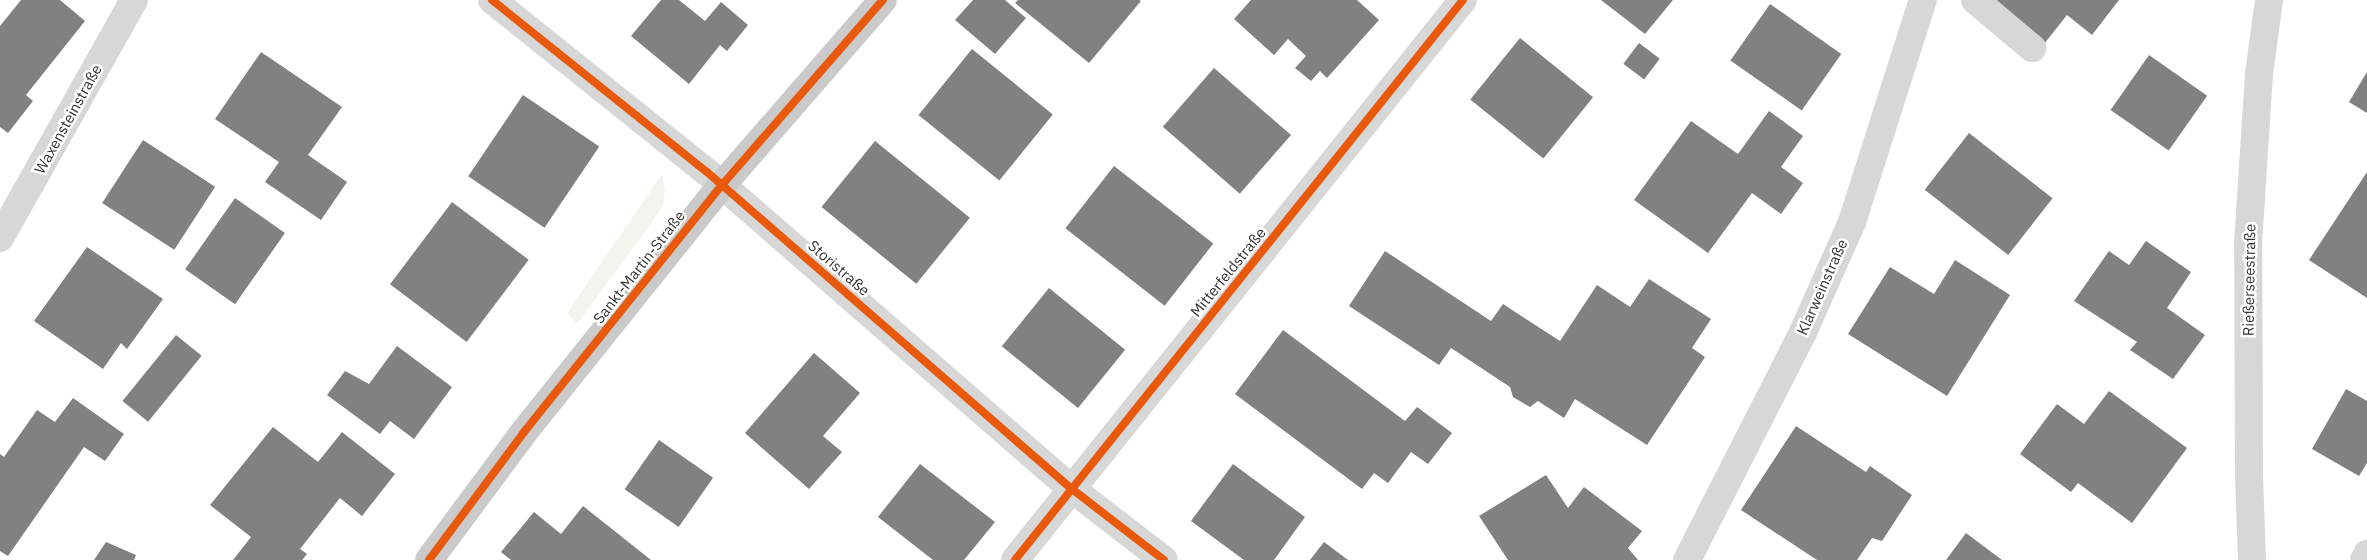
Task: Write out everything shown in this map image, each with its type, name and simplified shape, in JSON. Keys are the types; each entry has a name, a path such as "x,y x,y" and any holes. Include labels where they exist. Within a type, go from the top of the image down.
{"main road":[{"name":"Sankt-Martin-Straße","path":"429,560 524,432 722,185 883,0"}],"street":[{"name":"Waxensteinstraße","path":"0,238 134,0"},
{"name":"Storistraße","path":"492,0 722,185 1072,489 1164,560"},
{"name":"Mitterfeldstraße","path":"1015,560 1463,0"},
{"name":"Klarweinstraße","path":"1687,560 1804,330 1852,222 1923,0"},
{"path":"1975,0 2032,48"},
{"name":"Rießerseestraße","path":"2252,560 2249,475 2248,244 2259,74 2269,0"},
{"path":"2364,560 2367,554"}],"shaded area":[{"path":"662,174 665,190 663,207 577,324 567,313"}],"building":[{"path":"21,0 60,0 85,21 26,95 33,101 8,133 0,127 0,26"},
{"path":"661,0 679,0 705,21 721,2 748,25 727,51 720,45 689,84 631,36"},
{"path":"973,0 1005,0 1026,18 995,54 955,20"},
{"path":"1018,0 1141,1 1089,63 1015,3"},
{"path":"1251,0 1357,0 1379,20 1327,78 1320,71 1311,81 1295,68 1306,56 1288,39 1274,55 1234,19"},
{"path":"1601,0 1673,0 1645,34"},
{"path":"1989,0 2119,0 2092,35 2067,15 2044,44"},
{"path":"1770,4 1841,54 1802,110 1730,61"},
{"path":"1520,38 1593,97 1543,159 1470,99"},
{"path":"1639,43 1660,59 1644,79 1623,64"},
{"path":"972,49 1053,114 999,181 919,115"},
{"path":"261,52 342,107 308,155 347,182 321,220 265,182 279,162 215,119"},
{"path":"2149,55 2207,96 2169,151 2111,110"},
{"path":"1214,68 1291,135 1240,194 1163,127"},
{"path":"2367,72 2367,113 2349,102"},
{"path":"523,95 599,146 544,228 468,176"},
{"path":"1769,111 1803,136 1781,167 1803,183 1781,214 1752,193 1708,253 1634,200 1691,121 1738,154"},
{"path":"1969,133 2053,198 2008,255 1925,190"},
{"path":"143,140 215,187 174,250 102,203"},
{"path":"875,141 970,218 916,284 822,207"},
{"path":"1114,166 1213,244 1165,306 1065,228"},
{"path":"2367,172 2367,298 2309,260"},
{"path":"235,198 285,233 235,304 185,269"},
{"path":"452,202 529,260 467,342 390,284"},
{"path":"2146,241 2191,272 2167,308 2205,335 2173,379 2130,350 2137,342 2074,301 2109,251 2129,265"},
{"path":"87,247 163,299 127,349 121,343 103,369 34,321"},
{"path":"1385,251 1491,321 1503,304 1560,341 1597,285 1630,307 1649,279 1711,319 1692,348 1705,357 1647,445 1575,399 1564,418 1538,401 1530,407 1513,397 1510,387 1451,348 1439,365 1349,306"},
{"path":"1955,260 2010,295 1947,396 1848,334 1890,267 1934,294"},
{"path":"1049,288 1125,350 1078,408 1002,346"},
{"path":"1283,330 1405,421 1417,407 1452,433 1428,464 1411,452 1388,483 1374,473 1362,489 1235,394"},
{"path":"176,335 202,356 148,422 123,401"},
{"path":"397,346 452,387 414,439 390,421 380,434 327,395 345,371 369,384"},
{"path":"814,353 860,393 823,436 842,452 809,489 745,433"},
{"path":"2346,389 2367,401 2367,463 2359,476 2312,449"},
{"path":"2109,391 2187,448 2132,523 2078,483 2071,492 2020,454 2057,404 2084,424"},
{"path":"73,398 124,434 105,461 84,447 8,556 0,551 0,454 4,457 37,410 55,422"},
{"path":"1796,426 1866,472 1870,466 1912,495 1882,541 1872,538 1857,560 1817,560 1741,510"},
{"path":"273,427 318,462 342,432 395,474 362,516 340,498 300,549 307,554 302,560 233,560 251,537 210,505"},
{"path":"659,440 713,478 679,527 625,489"},
{"path":"920,464 995,522 964,560 933,560 878,517"},
{"path":"1233,464 1305,517 1274,560 1244,560 1191,521"},
{"path":"1546,475 1568,508 1584,487 1642,531 1628,548 1638,560 1508,560 1479,516"},
{"path":"583,506 651,560 511,560 501,552 534,512 561,534"},
{"path":"1966,533 2002,560 1946,560"},
{"path":"106,542 136,555 134,560 94,560"},
{"path":"1324,542 1348,560 1310,560"}],"cycle path":[{"path":"492,0 707,172 1072,489 1164,560"},
{"path":"429,560 524,432 722,185 883,0"},
{"path":"1015,560 1463,0"}]}
